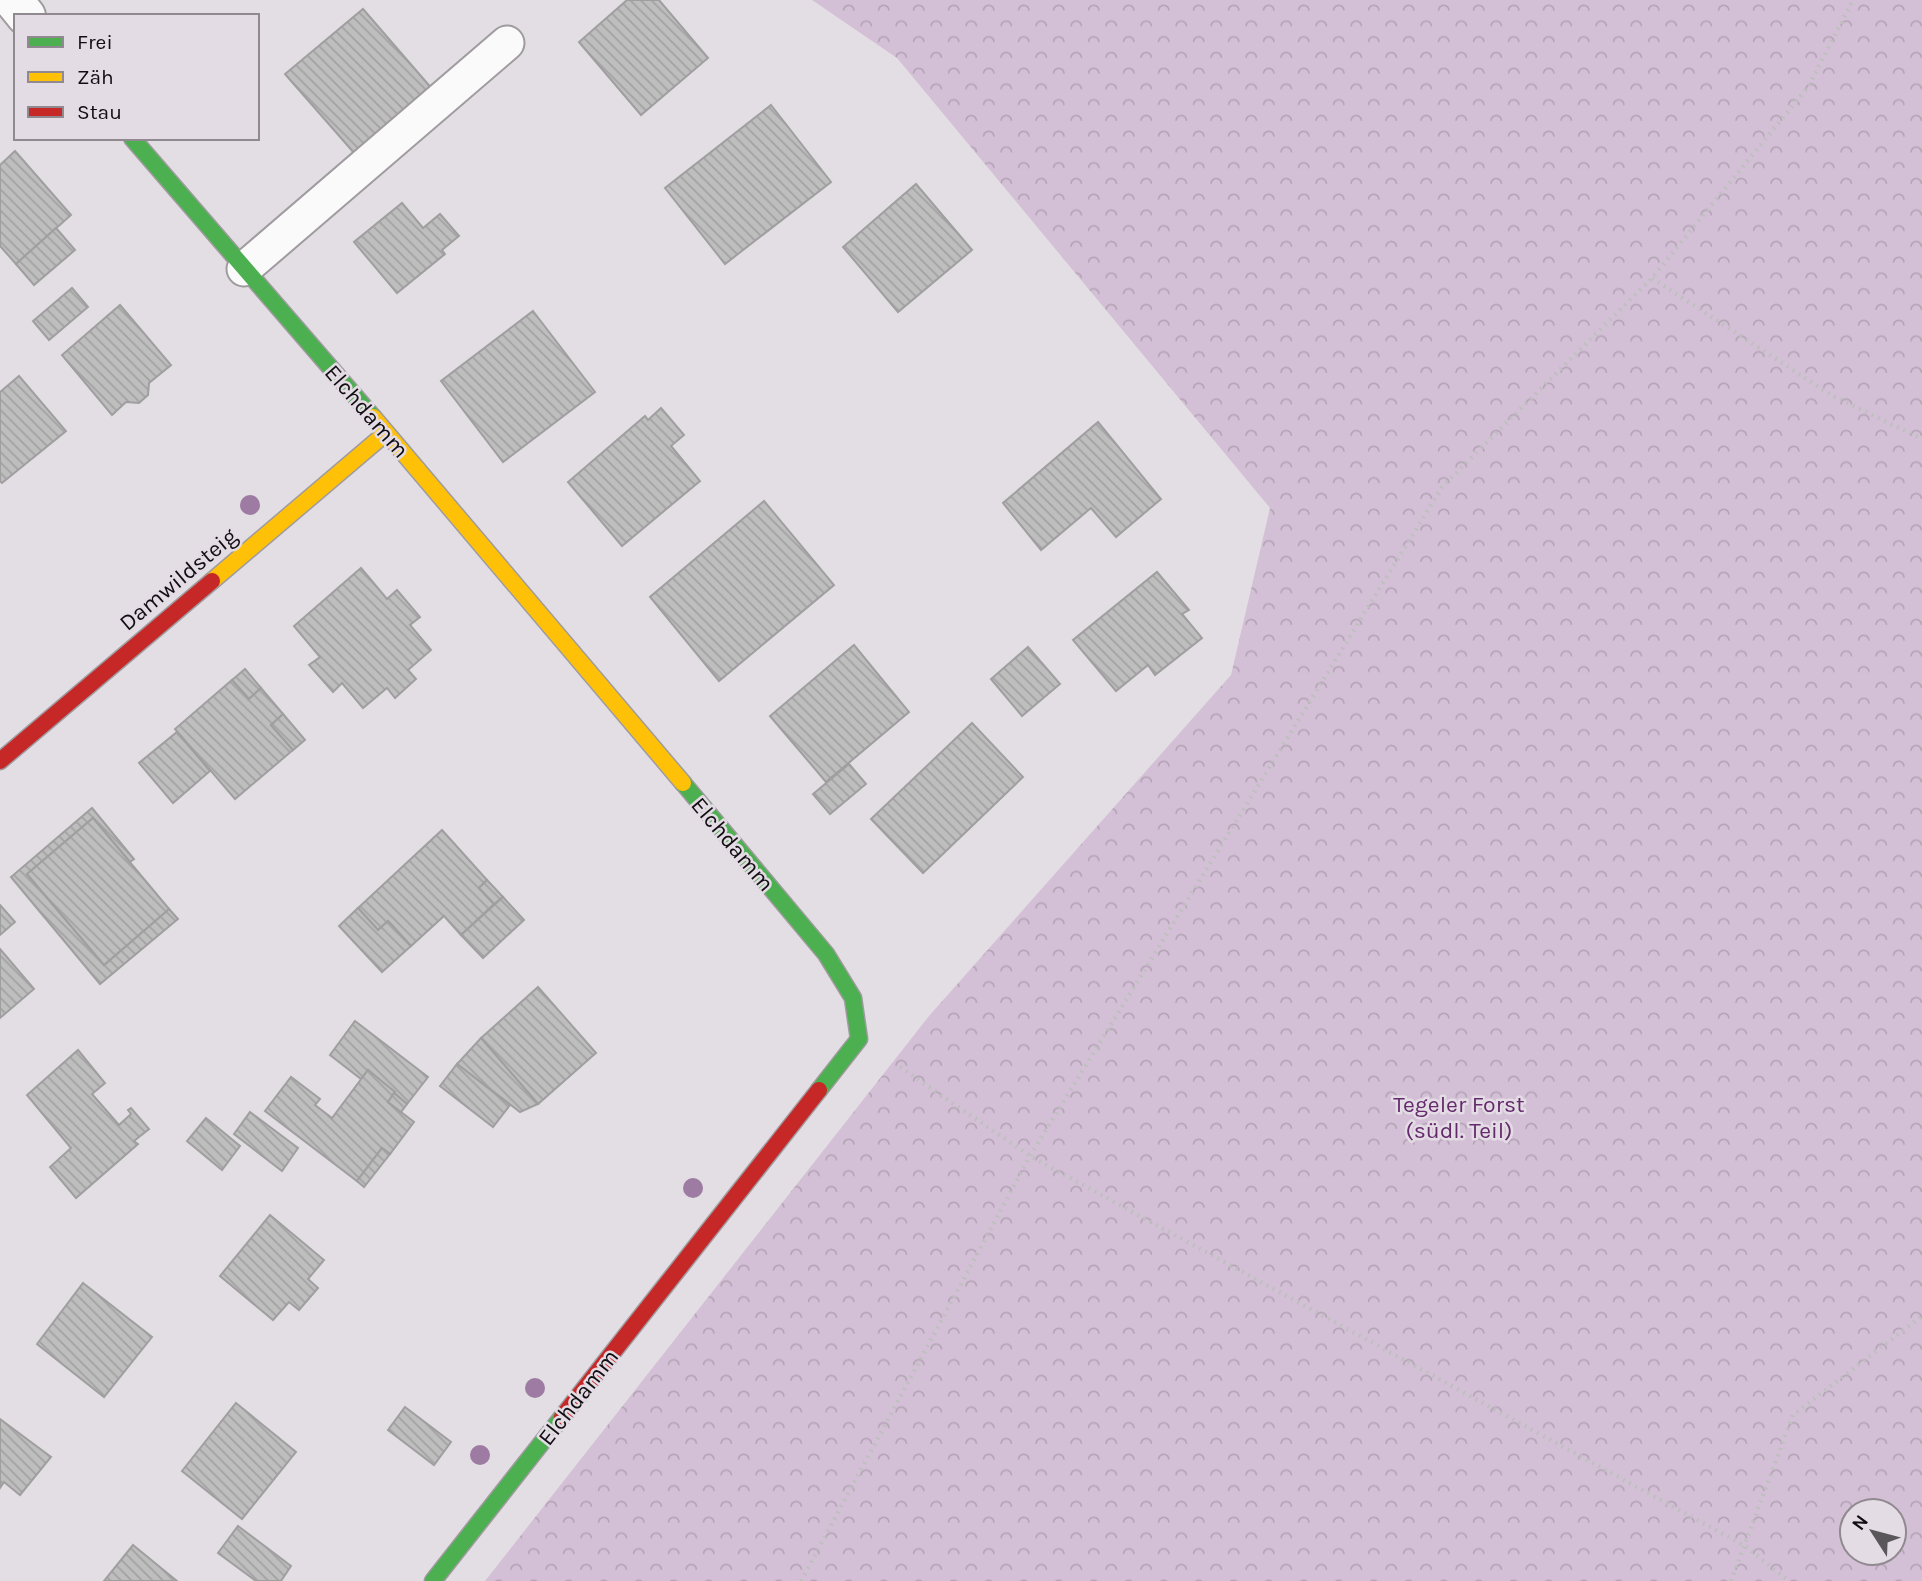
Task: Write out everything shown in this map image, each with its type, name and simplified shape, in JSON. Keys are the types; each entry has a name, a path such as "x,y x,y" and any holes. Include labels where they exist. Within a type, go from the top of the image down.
{"street":[{"path":"13,0 24,14"},
{"name":"Elchdamm","path":"134,140 386,433 826,954 853,998 859,1040 433,1581"},
{"name":"Damwildsteig","path":"0,761 386,433"}],"lane":[{"path":"244,269 507,43"}],"path":[{"path":"801,1581 1031,1156 1442,487 1652,278 1808,87 1853,0"},
{"path":"1652,278 1830,395 1922,439"},
{"path":"859,1040 1031,1156 1745,1546 1788,1581"},
{"path":"1731,1581 1793,1415 1922,1315"}],"green space":[{"name":"Tegeler Forst (südl. Teil)","path":"812,0 1922,0 1922,1581 485,1581 929,1016 1231,675 1270,508 897,58"}],"building":[{"path":"627,0 659,0 708,58 641,115 579,42"},
{"path":"363,9 433,90 355,154 285,74"},
{"path":"771,105 831,182 725,264 665,188"},
{"path":"15,151 71,215 16,264 0,246 0,165"},
{"path":"916,184 972,250 898,312 843,247"},
{"path":"402,203 423,228 440,214 459,236 442,250 445,254 397,293 354,242"},
{"path":"56,228 75,250 34,285 16,264"},
{"path":"72,288 88,307 49,340 33,321"},
{"path":"120,305 171,365 149,383 148,395 139,403 126,402 112,415 62,355"},
{"path":"533,311 595,392 503,462 441,381"},
{"path":"19,376 66,431 2,483 0,392"},
{"path":"661,408 684,435 671,446 700,481 622,546 568,482 645,416 648,420"},
{"path":"1098,422 1161,499 1116,537 1091,508 1041,550 1003,503"},
{"path":"764,501 834,585 719,681 650,597"},
{"path":"361,568 387,599 397,590 420,617 410,625 431,650 408,670 416,679 395,698 387,688 363,708 342,683 333,692 309,665 320,657 294,626"},
{"path":"1157,572 1189,610 1182,614 1202,638 1155,675 1148,665 1116,691 1073,640"},
{"path":"854,645 909,712 826,782 770,716"},
{"path":"1028,647 1060,684 1022,716 991,679"},
{"path":"245,669 261,688 249,699 232,680"},
{"path":"232,680 249,699 261,688 283,714 271,725 293,750 235,799 175,729"},
{"path":"283,714 305,740 293,750 271,725"},
{"path":"972,723 1023,777 923,873 871,819"},
{"path":"177,732 210,771 173,803 139,763"},
{"path":"849,764 866,784 830,814 813,794"},
{"path":"92,808 134,859 130,862 93,818 27,874 104,965 169,909 178,919 100,984 11,877"},
{"path":"93,818 169,909 104,965 27,874"},
{"path":"442,830 487,880 479,888 494,904 461,935 444,916 411,946 388,921 378,930 358,908"},
{"path":"487,880 503,897 494,904 479,888"},
{"path":"503,897 524,920 483,958 461,935"},
{"path":"0,905 15,922 0,935"},
{"path":"358,908 378,930 388,921 411,946 382,972 339,926"},
{"path":"0,949 34,989 0,1018"},
{"path":"538,987 596,1053 538,1104 481,1038"},
{"path":"355,1021 428,1077 407,1104 368,1070 361,1079 330,1055"},
{"path":"481,1038 538,1104 520,1112 457,1064"},
{"path":"78,1050 105,1083 92,1094 119,1125 131,1114 128,1110 131,1108 149,1129 134,1141 138,1144 76,1198 50,1167 71,1148 27,1095"},
{"path":"457,1064 510,1105 493,1127 440,1086"},
{"path":"368,1070 395,1092 388,1102 414,1122 390,1154 382,1148 357,1181 265,1111 291,1077 320,1099 315,1105 332,1118"},
{"path":"394,1093 407,1104 401,1112 388,1102"},
{"path":"250,1112 298,1148 282,1171 234,1134"},
{"path":"206,1118 240,1146 222,1170 187,1141"},
{"path":"382,1148 390,1154 364,1187 357,1181"},
{"path":"270,1215 324,1260 308,1279 318,1288 299,1310 289,1302 273,1320 220,1276"},
{"path":"83,1283 152,1337 104,1397 37,1344"},
{"path":"236,1403 296,1452 242,1519 182,1471"},
{"path":"405,1407 451,1442 434,1465 388,1430"},
{"path":"0,1419 51,1457 20,1495 4,1482 0,1488"},
{"path":"238,1526 291,1566 281,1581 256,1581 218,1553"},
{"path":"133,1545 177,1581 104,1581"}],"traffic: fast":[{"path":"134,140 373,417"},
{"path":"683,783 826,954 853,998 859,1039 819,1090"},
{"path":"433,1581 562,1417"}],"traffic: slow":[{"path":"373,417 683,783"},
{"path":"212,581 386,433"}],"traffic: jam":[{"path":"0,761 212,581"},
{"path":"562,1417 819,1090"}]}
